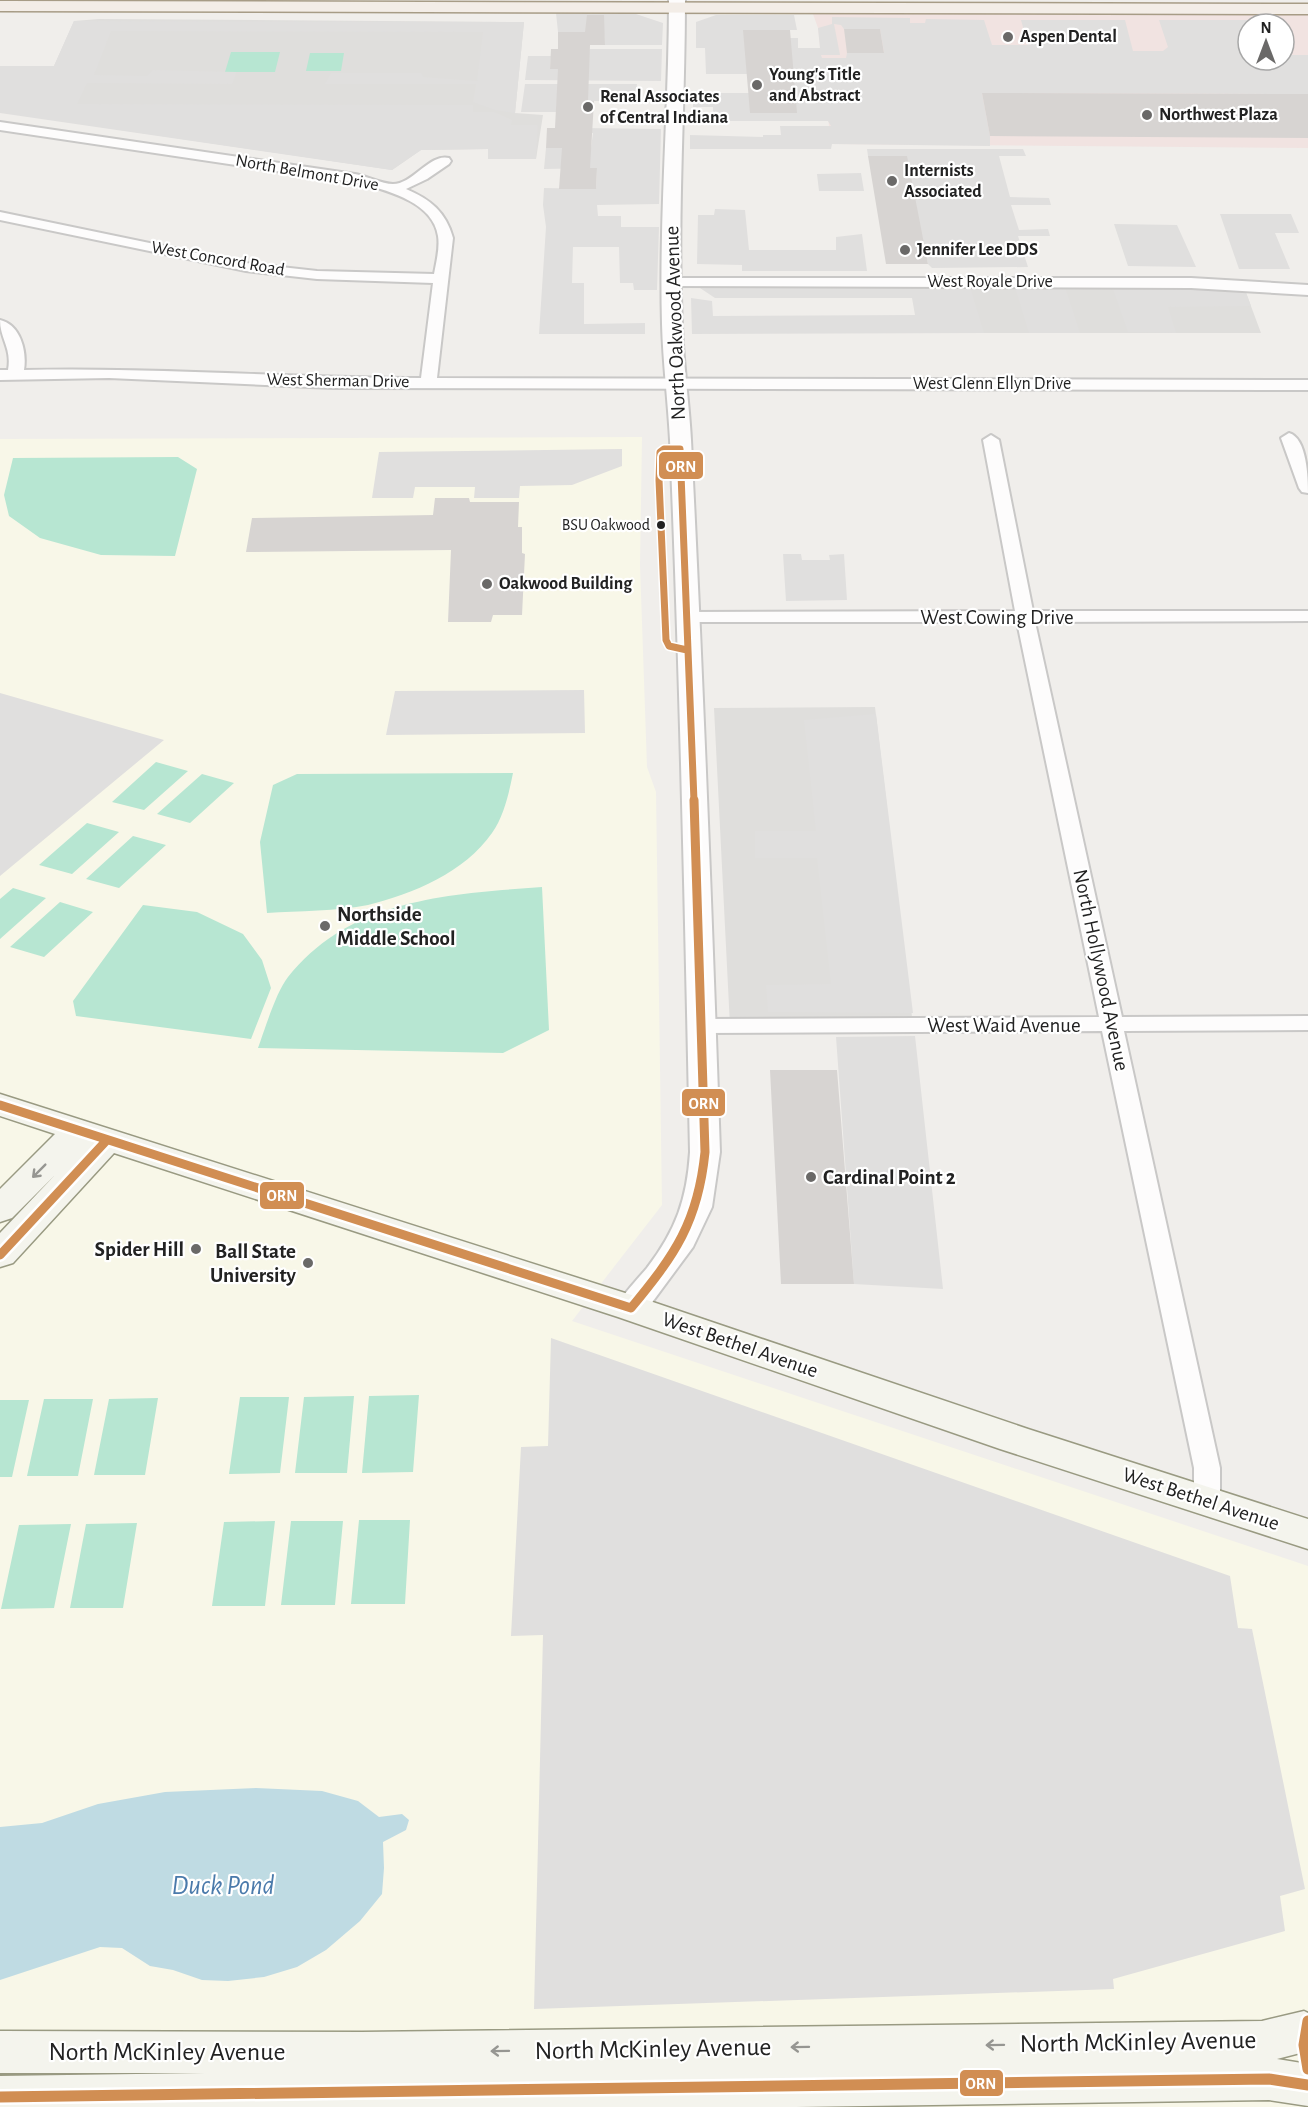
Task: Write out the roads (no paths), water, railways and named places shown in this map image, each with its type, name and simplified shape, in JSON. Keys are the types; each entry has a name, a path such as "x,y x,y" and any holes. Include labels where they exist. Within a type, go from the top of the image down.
{"main road":[{"path":"1159,0 1308,0"},
{"path":"0,6 677,4 1308,9"},
{"name":"West Bethel Avenue","path":"0,1105 631,1308 1003,1436 1308,1534"},
{"path":"0,1210 92,1136"},
{"path":"0,1255 92,1136"},
{"name":"North McKinley Avenue","path":"0,2052 362,2053 1307,2041"},
{"name":"North McKinley Avenue","path":"0,2097 357,2094 640,2087 1269,2079 1308,2085"}],"street":[{"name":"North Oakwood Avenue","path":"631,1308 662,1269 696,1210 703,1177 705,1152 696,838 672,283 672,141 677,87 677,4"},
{"name":"North Belmont Drive","path":"0,126 337,175 394,189 422,203 432,210 442,224 446,238 428,383"},
{"path":"394,189 422,176 444,160"},
{"name":"West Concord Road","path":"0,216 246,267 317,275 440,279"},
{"name":"West Royale Drive","path":"672,283 1191,283 1308,290"},
{"path":"0,325 8,331 19,356 8,374"},
{"name":"West Sherman Drive","path":"8,374 109,373 333,383 676,383"},
{"name":"West Glenn Ellyn Drive","path":"676,383 1308,385"},
{"path":"1289,438 1308,488"},
{"name":"North Hollywood Avenue","path":"990,440 1025,618 1207,1468 1207,1500"},
{"name":"West Cowing Drive","path":"686,618 1308,616"},
{"name":"West Waid Avenue","path":"700,1026 1114,1026 1308,1023"}],"water":[{"name":"Duck Pond","path":"256,1788 322,1791 358,1801 379,1817 402,1814 409,1820 406,1830 383,1842 382,1894 360,1921 326,1950 297,1967 264,1977 228,1981 202,1980 173,1970 150,1966 122,1948 100,1947 0,1980 0,1827 42,1823 98,1804 165,1792"}],"place":[{"name":"Aspen Dental","path":"1008,37"},
{"name":"Young's Title and Abstract","path":"757,85"},
{"name":"Renal Associates of Central Indiana","path":"588,107"},
{"name":"Northwest Plaza","path":"1147,115"},
{"name":"Internists Associated","path":"892,181"},
{"name":"Jennifer Lee DDS","path":"905,250"},
{"name":"BSU Oakwood","path":"661,525"},
{"name":"Oakwood Building","path":"487,584"},
{"name":"Northside Middle School","path":"325,926"},
{"name":"Cardinal Point 2","path":"811,1177"},
{"name":"Spider Hill","path":"196,1249"},
{"name":"Ball State University","path":"308,1263"}]}
